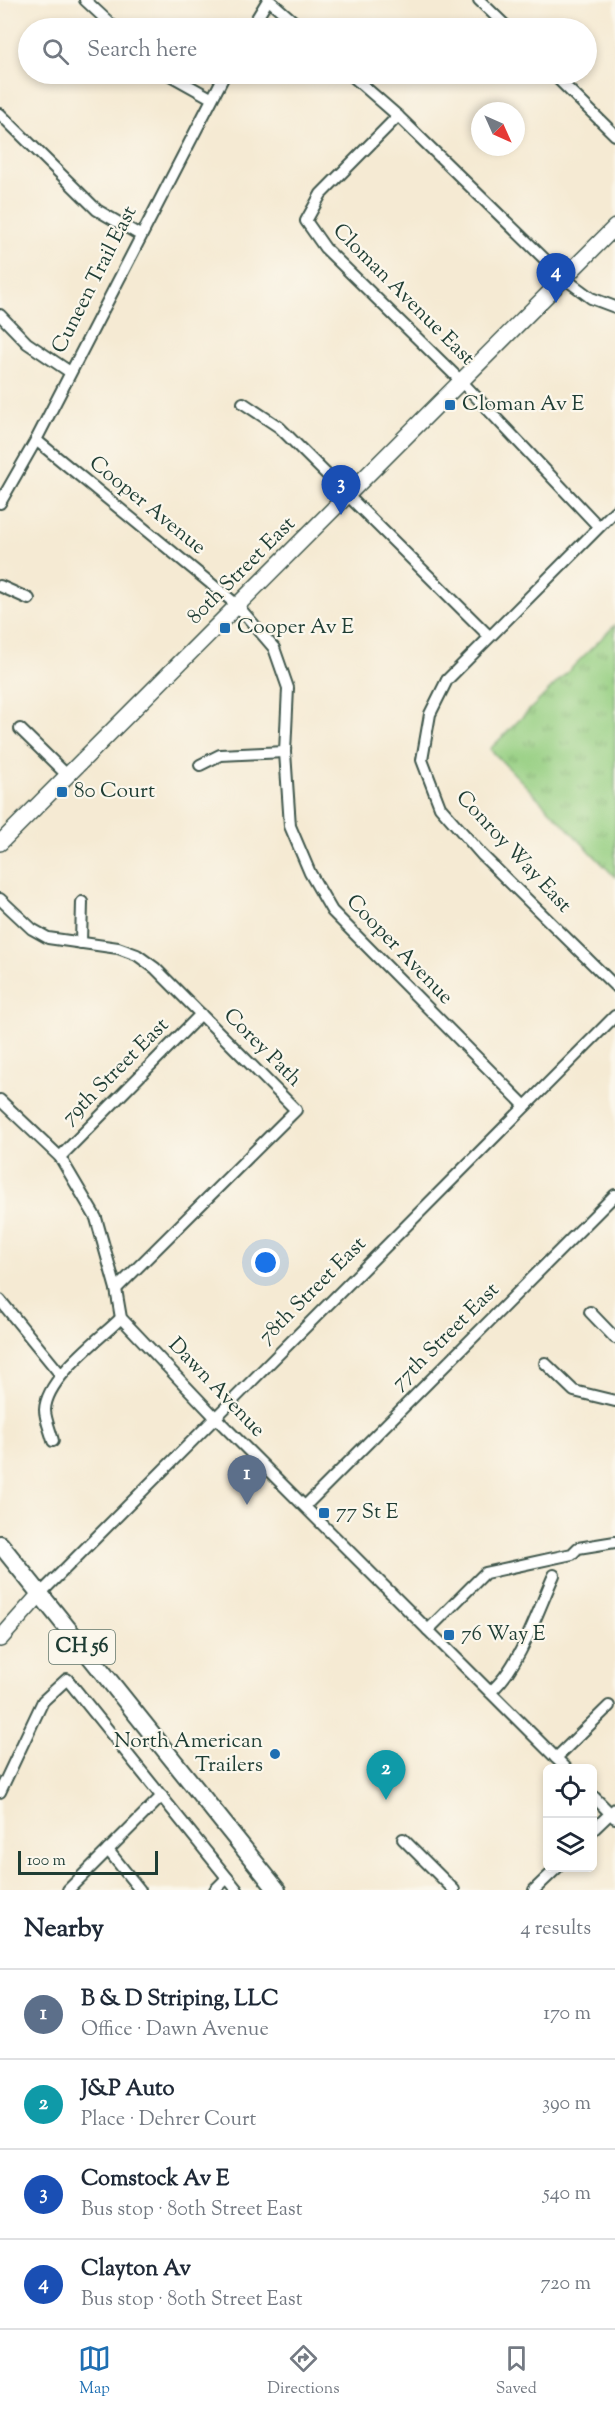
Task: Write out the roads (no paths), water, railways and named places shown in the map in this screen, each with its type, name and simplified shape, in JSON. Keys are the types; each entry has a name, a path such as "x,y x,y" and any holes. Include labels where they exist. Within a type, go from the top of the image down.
{"main road":[{"name":"CH 56","path":"0,1544 277,1890"}],"street":[{"path":"85,0 104,18"},
{"path":"257,18 268,0 289,18"},
{"path":"479,0 498,18"},
{"path":"186,84 211,98"},
{"name":"Cuneen Trail East","path":"0,503 36,440 219,84"},
{"path":"361,84 398,116 564,278 591,298 615,308"},
{"path":"564,84 615,135"},
{"path":"0,114 98,210 140,235"},
{"name":"Cloman Avenue East","path":"398,116 321,194 306,221 325,249 462,382 598,526"},
{"name":"80th Street East","path":"0,843 615,227"},
{"path":"0,315 27,343 70,372"},
{"path":"243,403 279,426 489,636"},
{"name":"Cooper Avenue","path":"36,440 237,605 274,648 288,688 285,752 290,826 309,873 332,911 525,1106"},
{"name":"Conroy Way East","path":"615,511 447,680 430,714 422,760 440,807 482,855 615,986"},
{"path":"0,586 29,599"},
{"path":"20,729 67,775"},
{"path":"200,765 220,755 285,752"},
{"name":"Corey Path","path":"0,900 32,929 48,938 118,948 136,955 155,968 296,1110 116,1289"},
{"path":"81,943 82,902"},
{"name":"79th Street East","path":"60,1157 201,1014"},
{"name":"78th Street East","path":"40,1594 615,1016"},
{"path":"0,1100 60,1157 96,1218 116,1289 121,1318 61,1375 50,1392 45,1410 53,1441"},
{"name":"77th Street East","path":"305,1506 615,1195"},
{"path":"0,1300 61,1375"},
{"path":"590,1312 615,1338"},
{"name":"Dawn Avenue","path":"121,1318 215,1417 562,1764"},
{"path":"545,1363 574,1391 615,1401"},
{"path":"428,1630 485,1573 563,1557 572,1554 578,1548 615,1542"},
{"path":"490,1692 503,1682 515,1661 554,1575"},
{"path":"0,1639 40,1594"},
{"path":"0,1792 43,1701 67,1679 237,1890"},
{"path":"556,1758 609,1706"},
{"path":"68,1890 162,1796"},
{"path":"597,1799 614,1813 597,1828"},
{"path":"403,1839 454,1890"},
{"path":"108,1850 140,1890"},
{"path":"534,1890 553,1872"},
{"path":"215,1890 226,1878"}],"place":[{"name":"Clayton Av","path":"556,303"},
{"name":"Cloman Av E","path":"450,405"},
{"name":"Comstock Av E","path":"341,515"},
{"name":"Cooper Av E","path":"225,628"},
{"name":"80 Court","path":"62,792"},
{"name":"B & D Striping, LLC","path":"247,1505"},
{"name":"77 St E","path":"324,1513"},
{"name":"76 Way E","path":"449,1635"},
{"name":"North American Trailers","path":"275,1754"},
{"name":"J&P Auto","path":"386,1800"}]}
